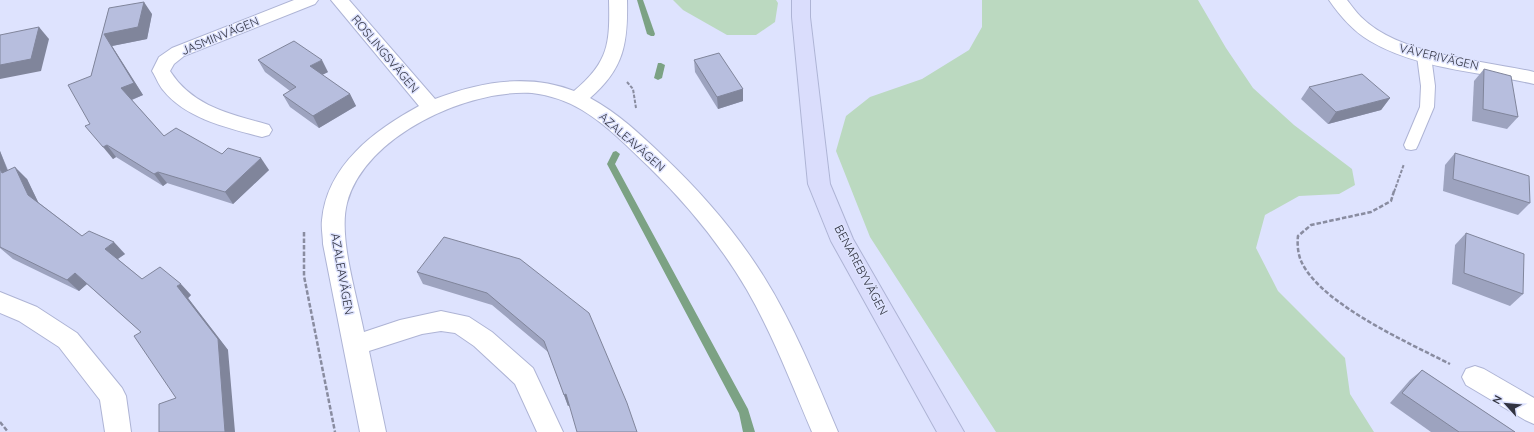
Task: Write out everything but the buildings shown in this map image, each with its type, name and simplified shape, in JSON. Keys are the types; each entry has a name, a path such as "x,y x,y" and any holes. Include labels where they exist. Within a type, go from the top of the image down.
{"street":[{"name":"JASMINVÄGEN","path":"262,130 224,120 187,102 169,85 162,71 166,61 178,52 309,0"},
{"name":"ROSLINGSVÄGEN","path":"340,0 432,108"},
{"path":"577,99 604,73 614,54 618,33 618,0"},
{"name":"BENAREBYVÄGEN","path":"802,0 801,17 819,184 842,241 951,432"},
{"name":"VÄVERIVÄGEN","path":"1338,0 1354,21 1376,38 1400,48 1424,56 1534,78"},
{"name":"AZALEAVÄGEN","path":"373,432 334,244 333,218 339,192 350,171 372,147 396,128 432,108 460,98 510,87 546,89 577,99 601,114 633,139 705,212 733,249 755,282 791,352 825,432"},
{"path":"0,302 28,314 68,340 113,396 118,432"},
{"path":"356,345 422,324 441,321 460,324 483,339 524,376 550,432"},
{"path":"1475,377 1534,412"}],"lane":[{"path":"1411,144 1427,107 1428,86 1424,56"}],"path":[{"path":"604,73 628,82 634,89 637,113"},
{"path":"1411,144 1391,201 1371,212 1311,225 1298,236 1297,248 1304,267 1327,293 1362,316 1475,377"},
{"path":"304,229 304,276 335,432"},
{"path":"0,422 8,432"}],"green space":[{"path":"673,0 776,0 778,3 775,22 756,35 727,35 683,10"},
{"path":"982,0 1198,0 1226,48 1253,88 1294,125 1352,169 1355,185 1339,194 1299,196 1265,215 1256,248 1278,291 1345,358 1350,394 1374,432 996,432 870,237 836,151 846,116 870,97 922,79 969,50 982,27"}],"waterway":[{"path":"640,0 651,34"},
{"path":"658,78 661,65"},
{"path":"616,154 611,164 744,412 749,432"}]}
